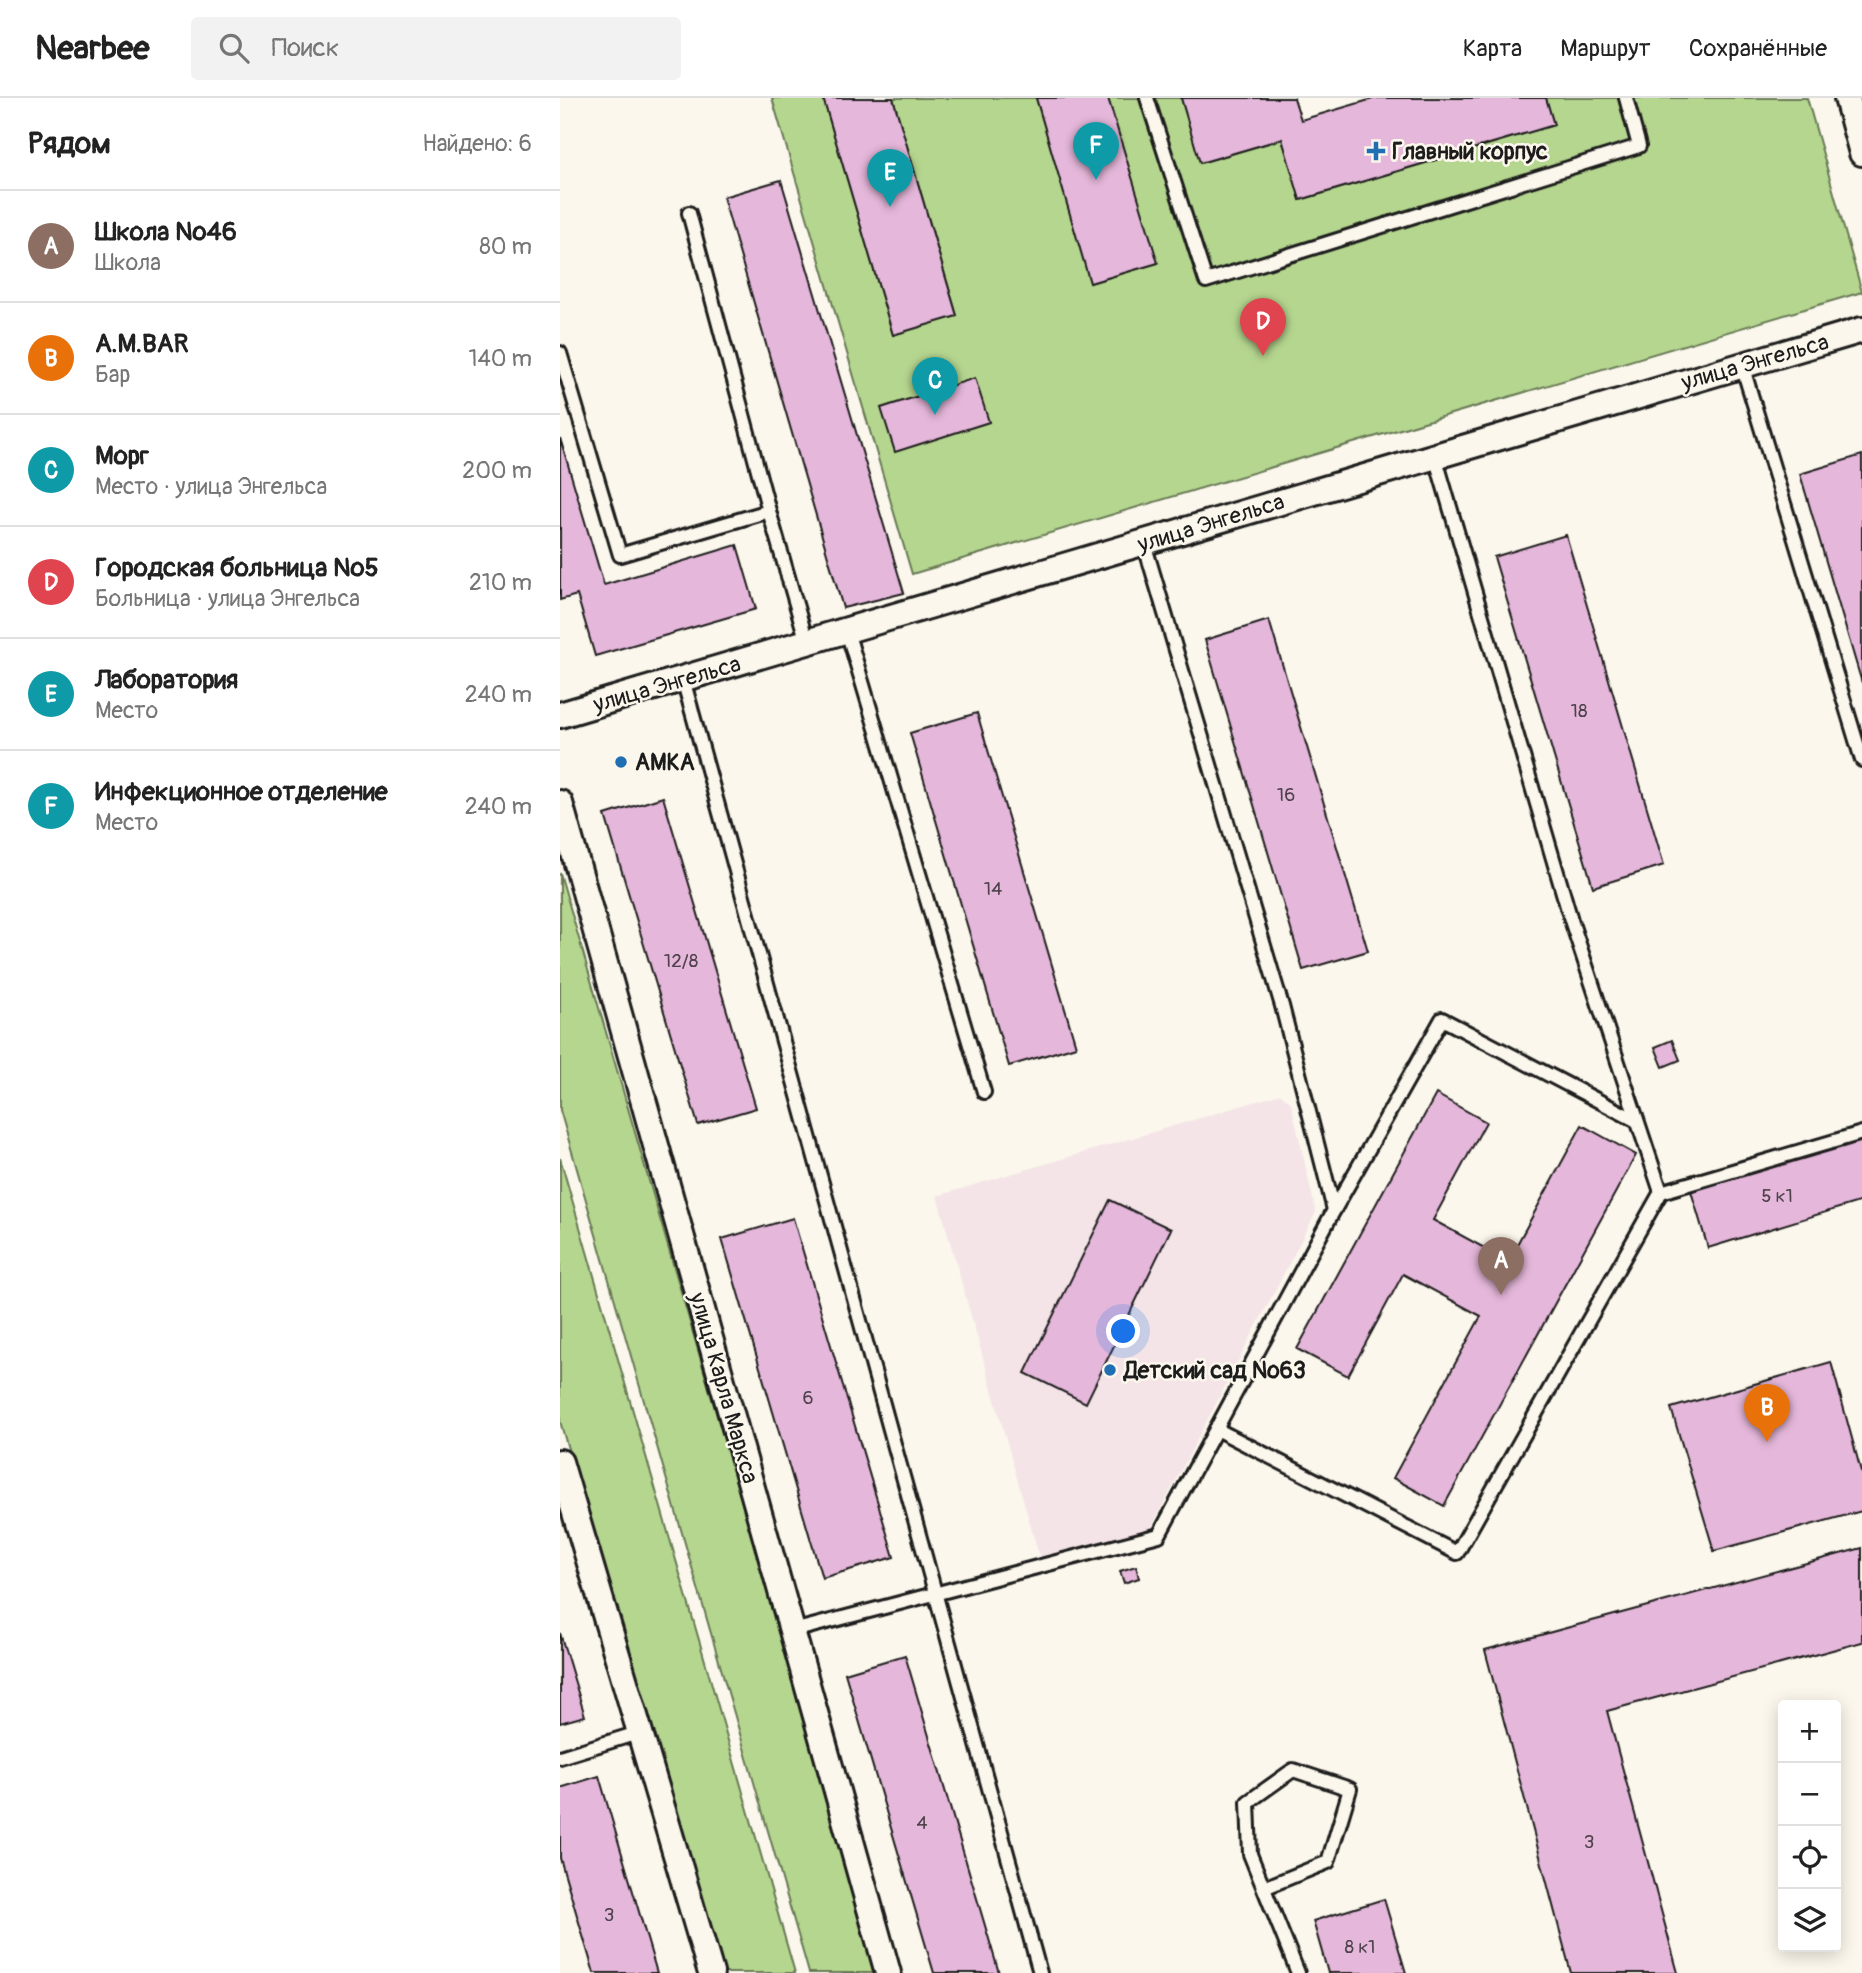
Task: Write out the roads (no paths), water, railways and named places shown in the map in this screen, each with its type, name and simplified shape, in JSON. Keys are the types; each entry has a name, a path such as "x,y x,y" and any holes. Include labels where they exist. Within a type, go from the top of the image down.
{"street":[{"path":"1847,98 1862,153"},
{"name":"улица Энгельса","path":"560,715 1862,330"},
{"name":"улица Карла Маркса","path":"560,803 888,1973"},
{"path":"560,1462 711,1973"}],"lane":[{"path":"1147,98 1206,281 1639,146 1626,98"},
{"path":"689,213 807,642"},
{"path":"560,353 620,555 769,511"},
{"path":"1742,365 1862,760"},
{"path":"1435,456 1571,920 1661,1192"},
{"path":"1144,542 1282,1006 1334,1210"},
{"path":"847,631 984,1092"},
{"path":"683,679 1040,1973"},
{"path":"793,1632 1159,1535 1334,1210 1442,1019 1637,1121"},
{"path":"1216,1429 1457,1553 1661,1192 1862,1133"},
{"path":"560,1757 641,1732"},
{"path":"1265,1888 1328,1863 1350,1789 1293,1770 1248,1802 1250,1854 1298,1973"}],"place":[{"name":"Главный корпус","path":"1376,151"},
{"name":"Инфекционное отделение","path":"1096,180"},
{"name":"Лаборатория","path":"890,207"},
{"name":"Городская больница №5","path":"1263,356"},
{"name":"Морг","path":"935,415"},
{"name":"АМКА","path":"621,762"},
{"name":"Школа №46","path":"1501,1295"},
{"name":"Детский сад №63","path":"1110,1370"},
{"name":"А.М.BAR","path":"1767,1442"}]}
